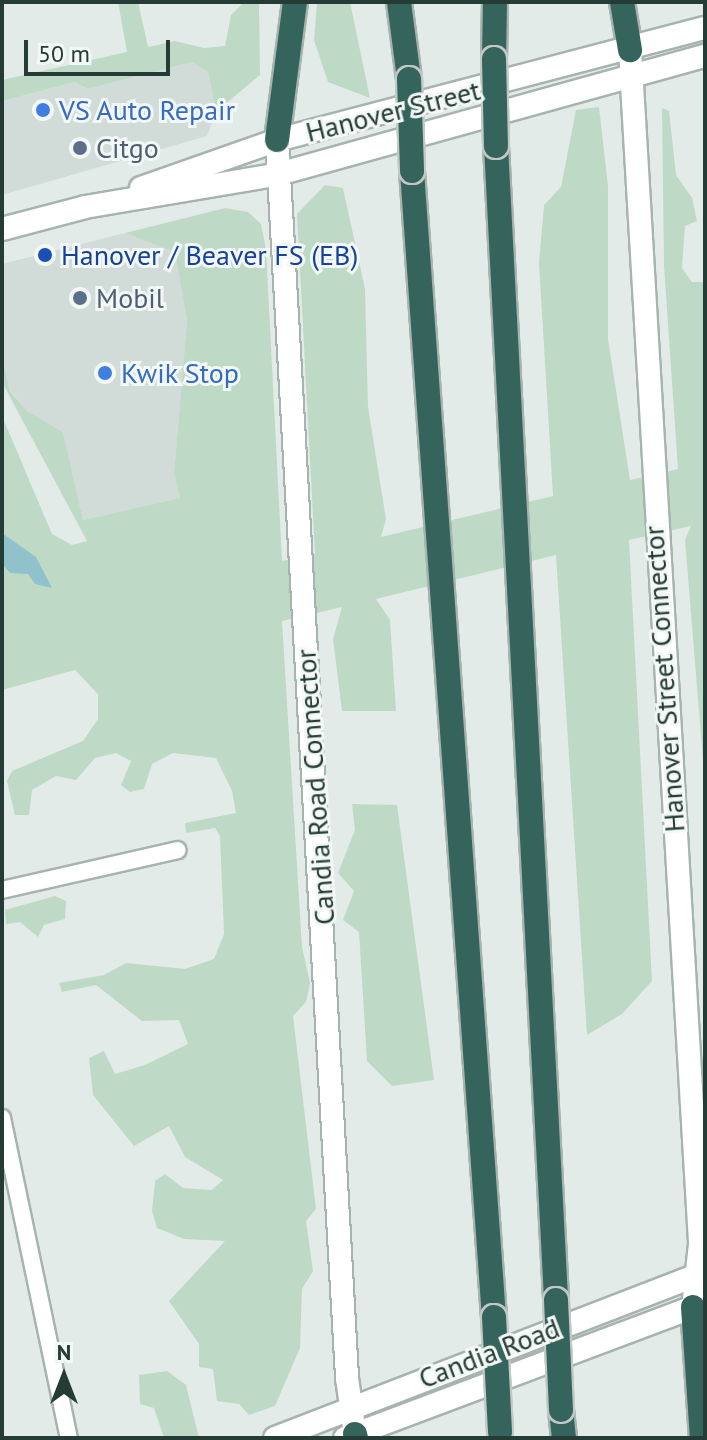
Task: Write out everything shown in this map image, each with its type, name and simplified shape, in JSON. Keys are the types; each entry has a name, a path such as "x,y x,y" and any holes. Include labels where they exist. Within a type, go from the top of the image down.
{"highway":[{"path":"277,140 295,2"},
{"path":"399,2 409,79"},
{"path":"410,2 412,171 500,1435"},
{"path":"495,2 496,146 564,1438"},
{"path":"622,2 630,50"},
{"path":"699,1305 704,1408 702,1438"}],"main road":[{"name":"Hanover Street","path":"2,229 85,207 277,140 705,28"},
{"name":"Hanover Street Connector","path":"630,50 702,1273 699,1305"},
{"name":"Hanover Street","path":"85,207 275,175 632,79 705,56"},
{"name":"Candia Road Connector","path":"277,140 275,175 352,1437"},
{"name":"Candia Road","path":"275,1438 351,1405 702,1273"},
{"name":"Candia Road","path":"352,1437 699,1305"}],"street":[{"path":"2,890 178,850"},
{"path":"2,1118 69,1438"}],"shaded area":[{"path":"192,62 208,70 216,112 207,136 2,195 2,101 75,82 88,89"},
{"path":"125,233 175,251 187,321 174,473 180,498 83,520 63,432 27,411 10,390 2,355 2,264"}],"green space":[{"path":"118,2 138,2 148,47 175,41 204,48 225,46 231,15 244,2 259,2 260,75 216,112 208,71 192,62 88,89 75,82 2,101 2,80 127,52"},
{"path":"317,2 350,2 370,98 328,82 314,40"},
{"path":"599,107 608,186 608,339 630,480 678,469 664,266 662,108 669,111 676,175 692,198 697,221 685,226 682,268 692,282 705,282 705,785 685,540 691,526 629,540 652,981 622,1014 587,1035 556,555 376,599 390,620 396,711 342,711 333,639 342,607 282,621 302,947 310,983 306,1002 293,1016 316,1209 306,1221 313,1271 302,1289 300,1348 275,1406 249,1415 239,1404 217,1401 213,1369 199,1367 199,1344 169,1301 225,1241 184,1239 157,1228 152,1211 155,1181 165,1174 183,1188 212,1190 223,1180 185,1157 169,1126 134,1146 93,1095 89,1058 104,1051 115,1074 145,1065 188,1044 179,1020 142,1021 96,985 62,992 59,983 104,975 126,963 185,969 214,959 224,934 220,836 215,828 186,833 185,823 236,813 232,791 216,758 173,753 152,764 144,789 130,792 121,785 131,761 116,753 95,758 76,780 56,776 32,790 29,815 15,815 7,781 12,771 83,741 98,719 98,694 75,670 2,690 2,564 10,573 29,557 2,533 2,416 52,534 72,545 87,541 3,384 2,355 10,391 27,411 63,432 83,520 180,498 174,473 187,321 175,252 125,233 225,208 248,212 261,224 266,249 282,561 315,554 297,214 325,185 343,188 365,289 368,407 386,519 381,537 553,496 539,263 544,205 561,187 576,110"},
{"path":"352,804 397,805 434,1080 392,1086 367,1061 359,932 343,920 354,891 338,873 355,830"},
{"path":"55,896 66,901 65,919 44,925 38,937 20,922 6,924 5,910"},
{"path":"167,1371 186,1385 199,1438 164,1438 154,1408 140,1404 139,1375"}],"water":[{"path":"2,533 36,557 52,588 35,584 28,574 10,573 2,564"}],"place":[{"name":"VS Auto Repair","path":"43,110"},
{"name":"Citgo","path":"80,148"},
{"name":"Hanover / Beaver FS (EB)","path":"45,255"},
{"name":"Mobil","path":"80,298"},
{"name":"Kwik Stop","path":"105,373"}]}
